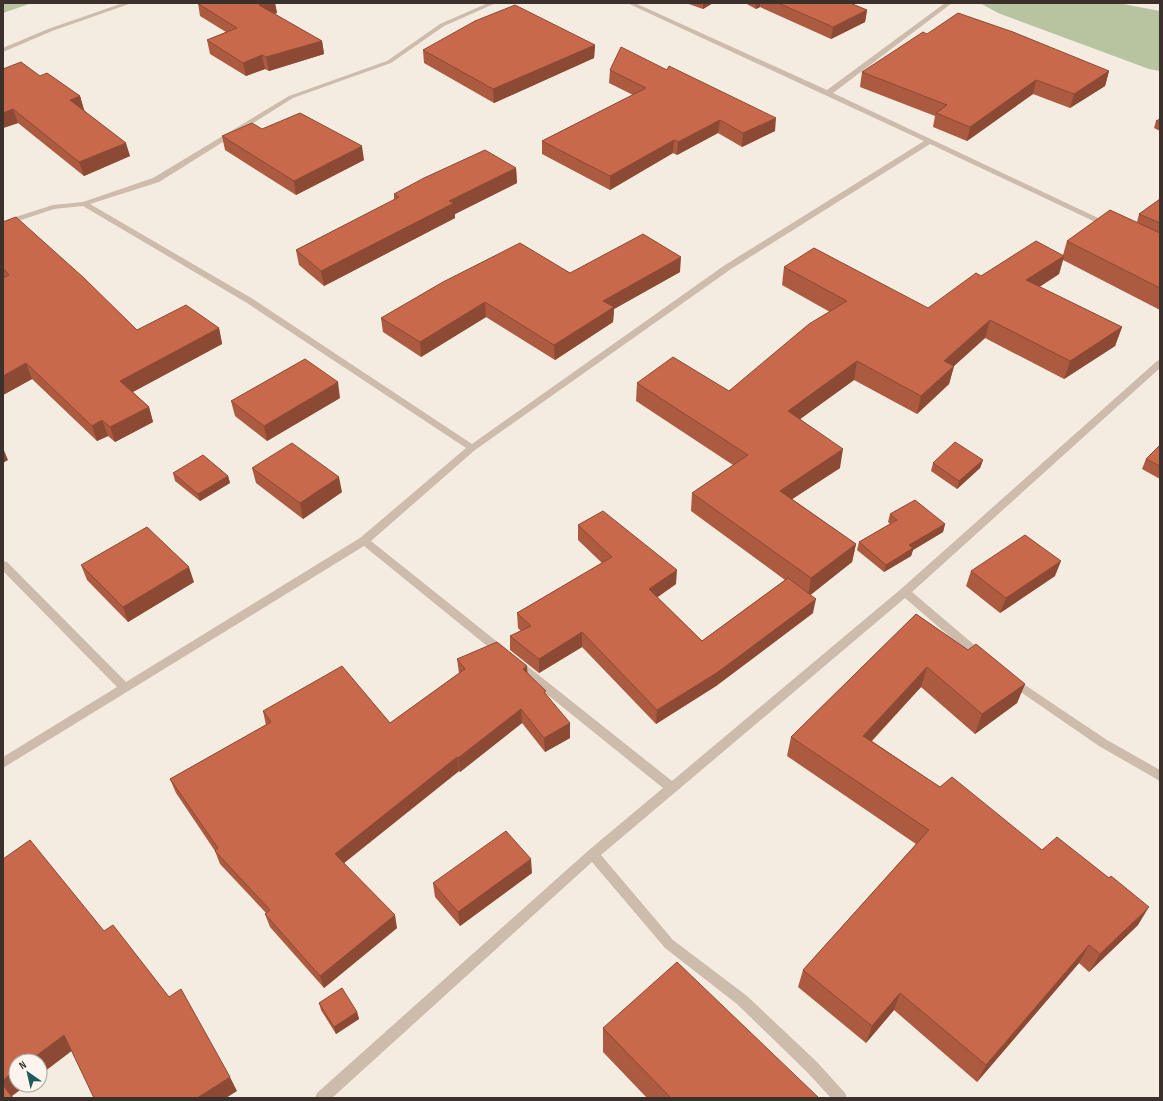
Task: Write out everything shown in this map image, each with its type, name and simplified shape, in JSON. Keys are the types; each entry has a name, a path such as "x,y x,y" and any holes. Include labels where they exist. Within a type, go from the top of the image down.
{"street":[{"path":"3,50 50,30 129,3"},
{"path":"3,224 53,207 84,204 156,180 228,138 291,97 389,62 442,26 493,3"},
{"path":"630,3 828,93 1117,229"},
{"path":"828,93 949,3"},
{"path":"3,763 124,687 364,541 472,448 728,266 929,141"},
{"path":"84,204 250,301 472,448"},
{"path":"322,1098 593,854 905,592 1160,363"},
{"path":"364,541 672,788"},
{"path":"3,565 124,687"},
{"path":"905,592 988,662"},
{"path":"1006,676 1042,703 1118,752 1160,776"},
{"path":"593,854 669,944 742,1000 812,1067 840,1098"}],"green space":[{"path":"3,3 32,3 3,13"},
{"path":"980,3 1118,3 1160,11 1160,71 1149,69 998,13"}],"building":[{"path":"197,3 265,3 259,5 322,41 266,57 262,55 243,63 207,40 237,28"},
{"path":"778,3 850,3 867,10 833,27"},
{"path":"515,5 595,45 493,89 423,50 475,21"},
{"path":"958,13 1013,32 1109,71 1074,94 1036,80 970,127 936,113 947,105 862,72 923,32 927,34"},
{"path":"621,47 667,70 669,66 776,118 743,133 720,120 678,142 674,140 610,176 542,141 646,88 610,70"},
{"path":"21,62 40,76 47,73 80,96 70,100 126,143 79,162 13,109 3,113 3,69"},
{"path":"300,113 362,146 294,181 222,136 252,123 262,129"},
{"path":"485,150 516,168 449,201 454,203 321,271 296,250 399,197 394,194 424,178"},
{"path":"1160,199 1160,223 1139,214"},
{"path":"1110,210 1160,233 1160,288 1067,241"},
{"path":"16,217 84,278 137,330 186,305 219,328 120,381 149,407 110,427 102,420 92,426 26,363 3,376 3,278 9,275 3,268 3,222"},
{"path":"643,234 681,257 603,301 614,307 554,345 485,302 420,342 381,318 443,282 520,243 570,273"},
{"path":"1036,241 1064,256 1026,280 1122,327 1070,361 990,320 944,361 954,366 921,396 857,361 788,411 843,449 780,491 856,544 811,578 692,493 748,455 637,383 673,357 729,391 809,324 847,301 784,267 814,248 928,308 976,273 981,276"},
{"path":"305,359 338,382 264,426 231,401"},
{"path":"955,442 983,460 959,481 933,463"},
{"path":"292,443 339,477 300,503 252,468"},
{"path":"1160,445 1160,466 1146,459"},
{"path":"203,455 228,476 198,494 173,473"},
{"path":"915,500 945,524 909,545 913,548 886,565 859,542 897,520 890,514"},
{"path":"603,511 677,570 649,589 702,641 788,578 816,599 718,672 657,710 582,632 539,659 510,636 531,626 517,613 612,557 578,525"},
{"path":"147,527 189,567 123,607 81,565"},
{"path":"1025,535 1061,561 1006,598 971,571"},
{"path":"916,614 968,650 976,644 1025,684 982,714 927,667 863,736 940,787 952,777 1042,850 1057,837 1109,878 1111,876 1149,907 1100,954 1089,945 986,1065 900,993 872,1026 803,970 929,830 791,737"},
{"path":"497,642 527,666 523,669 546,691 544,692 570,723 544,738 521,709 458,758 457,757 335,854 395,915 320,976 265,914 270,910 215,851 218,848 170,779 271,722 263,711 342,666 390,723 465,669 457,659"},
{"path":"506,831 531,859 458,912 433,883"},
{"path":"30,840 104,931 113,925 169,997 181,989 230,1077 197,1098 94,1098 64,1035 40,1053 8,1053 8,1076 3,1080 3,859"},
{"path":"677,962 819,1098 671,1098 603,1028"},
{"path":"342,988 357,1012 334,1027 319,1003"},
{"path":"3,1085 12,1097 3,1098"}]}
